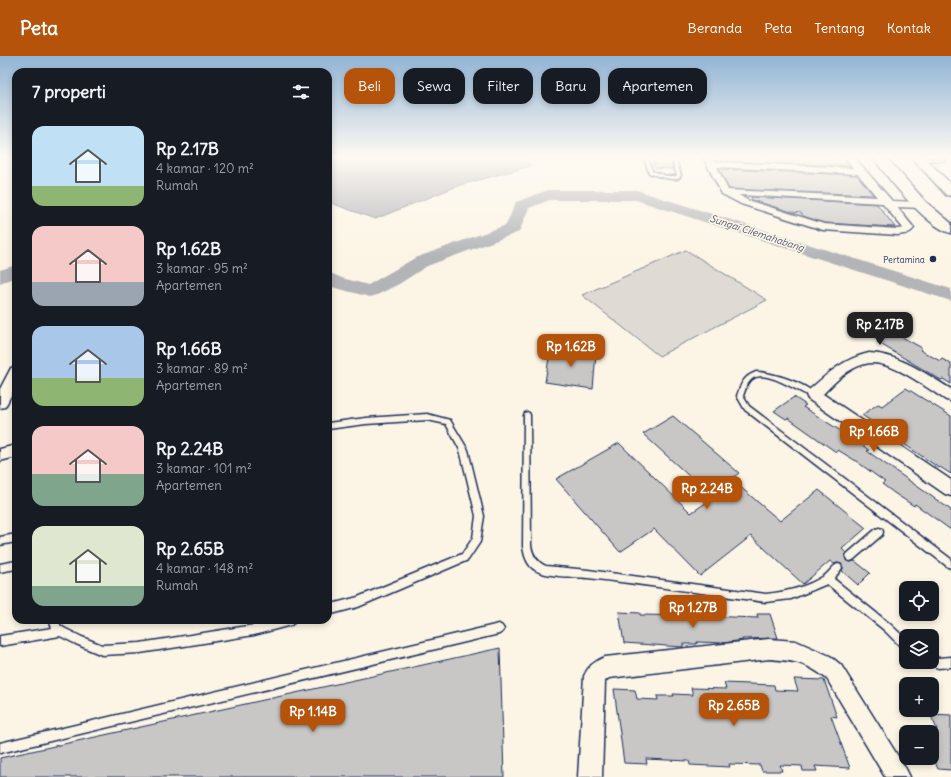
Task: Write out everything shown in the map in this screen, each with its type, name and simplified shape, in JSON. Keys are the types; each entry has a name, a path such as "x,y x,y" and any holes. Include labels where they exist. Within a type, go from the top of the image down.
{"street":[{"path":"725,192 744,202 823,227 898,232 907,230 909,228 877,191"},
{"path":"909,191 936,219 951,229"},
{"path":"725,192 919,202"},
{"path":"951,396 894,364 882,359 869,358 839,371 814,395 951,489"},
{"path":"2,395 12,379"},
{"path":"0,455 12,452"},
{"path":"590,777 595,676 605,668 769,649 796,651 823,663 834,672 898,777"}],"lane":[{"path":"814,395 788,382 758,374 750,377 744,385 740,396 747,408 760,419 951,564"},
{"path":"527,415 527,546 528,553 532,561 538,567 546,570 588,574 766,598 782,598 799,592 828,579 838,568"},
{"path":"332,425 366,421 428,417 448,422 464,450 480,516 477,539 465,557 358,602 332,609"},
{"path":"850,557 879,532"},
{"path":"0,541 12,539"},
{"path":"0,568 12,566"},
{"path":"828,579 887,627 899,639"},
{"path":"56,624 57,628 61,631 79,641 102,650 140,648 246,631 275,624"},
{"path":"0,748 499,629"},
{"path":"0,641 61,631"},
{"path":"939,663 951,662"}],"shaded area":[{"path":"332,191 446,191 375,219 332,203"},
{"path":"686,250 767,300 659,356 582,295"}],"building":[{"path":"769,191 870,191 873,195"},
{"path":"751,197 877,204 895,227 824,223 803,216 801,213 792,212 752,200"},
{"path":"893,332 922,348 920,350 940,361 942,359 951,364 951,384 943,379 941,380 877,342"},
{"path":"551,346 596,353 593,389 545,382"},
{"path":"906,388 951,416 951,474 940,467 939,468 862,415 878,404 882,406"},
{"path":"794,397 806,405 803,407 855,440 869,450 867,451 951,510 951,530 915,504 914,506 894,493 882,484 885,482 856,461 838,450 836,452 788,418 786,419 774,411"},
{"path":"673,416 739,473 731,479 780,521 819,490 866,528 842,549 846,553 845,557 847,561 855,561 870,573 858,585 842,571 843,568 841,564 834,564 830,561 803,584 751,536 700,576 654,529 620,552 556,479 619,443 691,513 713,498 643,434"},
{"path":"619,612 640,613 640,615 692,616 691,613 704,614 704,616 758,618 757,614 770,614 778,638 742,639 743,640 723,643 697,642 697,644 683,644 683,647 624,643"},
{"path":"500,648 504,777 0,777 0,758"},
{"path":"794,679 824,680 837,717 831,716 850,768 815,766 817,771 803,771 802,766 780,765 782,771 762,771 760,765 729,764 730,767 690,765 689,761 646,759 647,764 624,763 614,689 635,690 637,699 658,700 657,696 674,696 673,694 693,695 691,688 726,689 724,683 774,685 775,690 798,691"},
{"path":"939,714 951,715 951,770 938,769 936,765 939,765 939,725 935,725 931,717 939,717"}],"waterway":[{"name":"Sungai Cilemahabang","path":"332,280 370,291 392,280 421,262 513,228 522,205 548,195 637,195 951,295"},
{"name":"Sungai Cilemahabang","path":"0,277 12,272"}],"place":[{"name":"Pertamina","path":"933,259"}]}
